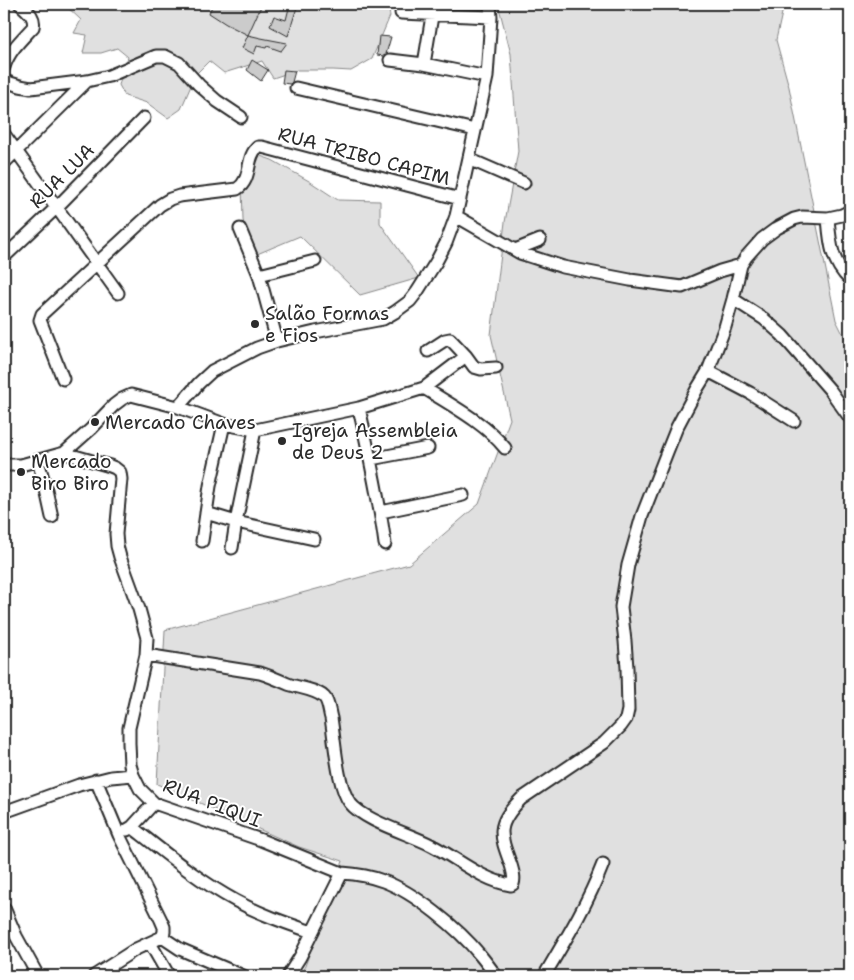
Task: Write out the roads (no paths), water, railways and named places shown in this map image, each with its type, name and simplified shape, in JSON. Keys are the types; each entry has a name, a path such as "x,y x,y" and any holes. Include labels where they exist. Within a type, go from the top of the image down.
{"street":[{"path":"4,67 13,49 33,27 33,18 20,4"},
{"path":"178,407 212,371 257,348 315,332 383,319 410,301 417,292 446,243 456,216 487,77 491,17 490,4"},
{"path":"401,13 433,9 491,17"},
{"path":"424,64 433,9"},
{"path":"4,81 31,88 87,80 109,76 156,56 165,56 179,63 217,101 241,116"},
{"path":"390,60 424,64 487,77"},
{"path":"4,163 87,80"},
{"path":"296,88 475,130"},
{"name":"RUA LUA","path":"4,257 144,118"},
{"path":"4,134 118,293"},
{"name":"RUA TRIBO CAPIM","path":"63,379 40,320 40,317 49,306 160,205 179,196 237,189 240,187 246,178 254,151 260,147 460,199"},
{"path":"469,159 524,182"},
{"path":"146,655 260,673 325,698 334,733 337,760 345,794 351,804 366,815 430,844 495,882 513,884 512,871 501,829 504,818 509,810 521,799 604,743 626,719 628,710 627,668 621,607 628,565 642,516 667,452 697,389 708,371 733,299 741,265 762,239 794,219 802,217 828,218 850,211"},
{"path":"456,216 515,250 563,267 630,280 682,286 741,265"},
{"path":"828,218 831,248 843,273 850,280"},
{"path":"240,229 259,276 277,341"},
{"path":"515,250 540,240"},
{"path":"259,276 315,260"},
{"path":"733,299 764,319 782,335 830,390 850,418"},
{"path":"428,351 445,340 450,339 474,367 496,368"},
{"path":"4,463 21,465 64,453 114,405 131,395 178,407 224,424 255,430 359,408 424,388 466,356"},
{"path":"708,371 750,393 794,421"},
{"path":"424,388 487,429 505,448"},
{"path":"359,408 371,459 385,544"},
{"path":"202,541 213,468 224,424"},
{"path":"232,548 255,430"},
{"path":"371,459 428,448"},
{"name":"RUA PIQUI","path":"64,453 110,466 120,472 117,546 147,638 146,655 134,702 128,743 130,765 140,789 154,803 261,840 342,873 368,876 402,890 438,914 465,938 480,954 496,976"},
{"path":"38,461 52,517"},
{"path":"381,512 463,495"},
{"path":"206,513 236,522 314,539"},
{"path":"4,812 96,780 133,775"},
{"path":"94,976 122,957 162,937 164,932 161,920 119,835 96,780"},
{"path":"119,835 132,827 154,803"},
{"path":"132,827 200,879 237,901 262,913 312,932"},
{"path":"544,976 582,911 603,864"},
{"path":"288,976 342,873"},
{"path":"4,908 16,936 38,976"},
{"path":"162,937 180,949 243,976"},
{"path":"150,943 169,976"}],"place":[{"name":"Salão Formas e Fios","path":"255,324"},
{"name":"Mercado Chaves","path":"95,422"},
{"name":"Igreja Assembleia de Deus 2","path":"282,441"},
{"name":"Mercado Biro Biro","path":"21,472"}]}
